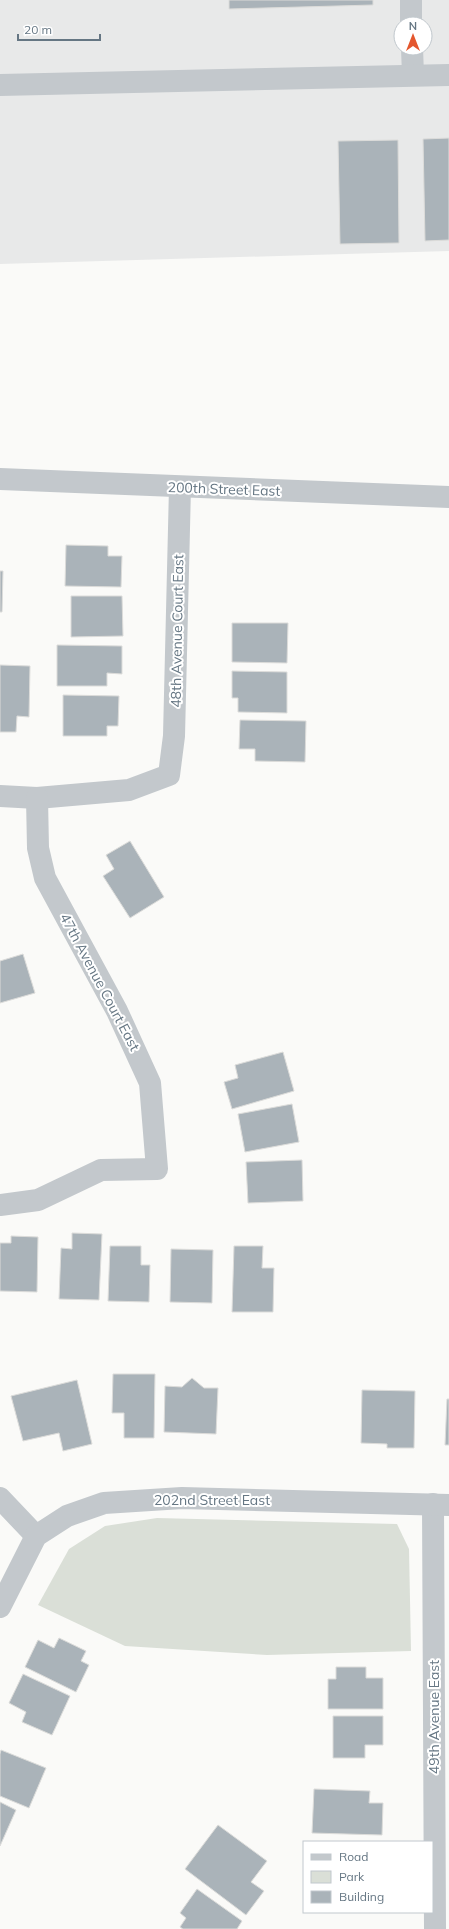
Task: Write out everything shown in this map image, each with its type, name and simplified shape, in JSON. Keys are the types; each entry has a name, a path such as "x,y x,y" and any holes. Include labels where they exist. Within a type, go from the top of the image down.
{"street":[{"path":"411,0 411,16"},
{"path":"412,56 412,76"},
{"path":"0,85 449,75"},
{"name":"200th Street East","path":"0,479 449,497"},
{"name":"48th Avenue Court East","path":"37,798 129,790 169,774 174,736 180,487"},
{"path":"0,796 37,798"},
{"name":"47th Avenue Court East","path":"0,1205 38,1200 101,1170 157,1169 150,1083 116,1011 45,878 38,848 37,798"},
{"path":"0,1498 36,1536 0,1607"},
{"name":"202nd Street East","path":"36,1536 67,1516 104,1503 182,1498 441,1505"},
{"name":"49th Avenue East","path":"435,1929 441,1505"}],"shaded area":[{"path":"0,0 449,0 449,251 0,264"}],"green space":[{"path":"157,1518 397,1524 409,1549 411,1651 267,1655 125,1646 38,1605 69,1549 105,1526"}],"building":[{"path":"229,0 373,0 373,5 229,9"},
{"path":"449,138 449,240 425,241 423,139"},
{"path":"398,140 399,243 340,244 338,141"},
{"path":"66,545 108,546 108,556 122,556 121,587 65,586"},
{"path":"0,571 3,571 2,612 0,612"},
{"path":"71,596 122,596 123,636 71,637"},
{"path":"232,623 288,623 287,663 232,662"},
{"path":"57,645 122,646 122,674 107,673 107,686 57,686"},
{"path":"0,665 30,666 29,717 17,716 16,732 0,732"},
{"path":"232,671 287,672 287,713 238,712 238,698 232,698"},
{"path":"63,695 119,696 118,726 107,726 107,736 63,736"},
{"path":"240,720 306,721 305,762 255,761 255,749 239,749"},
{"path":"130,841 164,897 130,918 103,876 114,869 106,855"},
{"path":"23,954 35,993 0,1003 0,961"},
{"path":"283,1052 294,1091 232,1109 224,1082 238,1078 235,1065"},
{"path":"292,1104 299,1142 245,1152 238,1114"},
{"path":"302,1160 303,1201 248,1203 246,1162"},
{"path":"72,1233 102,1234 99,1300 59,1299 61,1248 72,1249"},
{"path":"11,1236 38,1237 37,1292 0,1291 0,1243 11,1243"},
{"path":"110,1246 141,1246 141,1265 150,1265 149,1302 108,1301"},
{"path":"234,1246 263,1246 262,1268 274,1268 273,1312 232,1312"},
{"path":"171,1249 213,1250 212,1303 170,1302"},
{"path":"113,1374 155,1374 154,1438 124,1438 124,1413 112,1413"},
{"path":"192,1378 204,1388 218,1388 216,1434 164,1432 165,1386 182,1387"},
{"path":"77,1380 92,1444 63,1451 59,1433 23,1441 11,1396"},
{"path":"362,1390 415,1391 414,1448 387,1448 387,1444 361,1443"},
{"path":"447,1399 449,1399 449,1445 445,1445"},
{"path":"59,1638 86,1651 81,1661 89,1665 76,1692 25,1667 38,1640 54,1648"},
{"path":"336,1667 366,1667 366,1678 383,1678 383,1709 328,1709 328,1679 336,1679"},
{"path":"23,1674 70,1696 52,1735 22,1722 26,1712 9,1703"},
{"path":"333,1716 383,1716 383,1745 365,1745 365,1758 333,1758"},
{"path":"1,1750 46,1768 29,1808 0,1796"},
{"path":"314,1789 370,1791 369,1803 383,1803 382,1835 312,1833"},
{"path":"0,1802 16,1810 0,1846"},
{"path":"218,1825 267,1861 251,1882 264,1891 246,1915 185,1869"},
{"path":"197,1889 242,1921 237,1929 183,1929 180,1927 186,1918 180,1913"}]}
